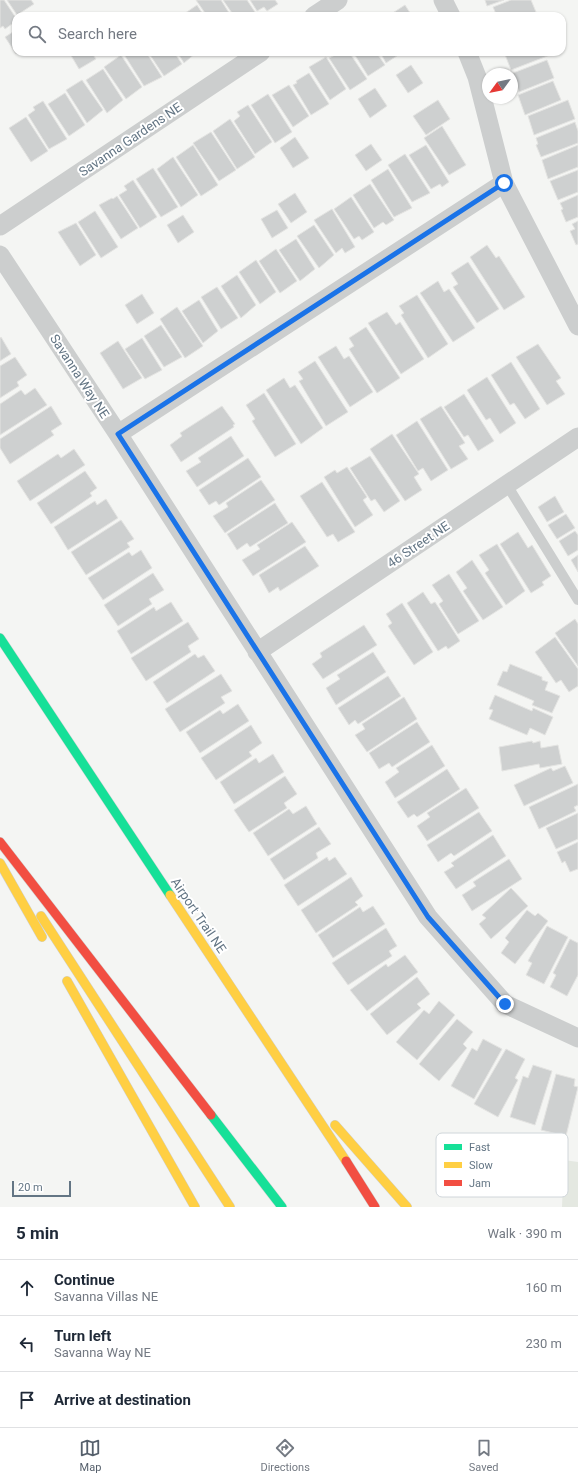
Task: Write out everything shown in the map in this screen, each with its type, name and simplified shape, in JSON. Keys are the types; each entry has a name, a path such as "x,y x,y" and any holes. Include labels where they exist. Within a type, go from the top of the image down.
{"main road":[{"name":"Airport Trail NE","path":"0,638 285,1067 374,1207"},
{"path":"0,842 282,1207"},
{"path":"0,853 230,1207"},
{"path":"0,863 47,946"},
{"path":"62,973 195,1207"},
{"path":"285,1067 406,1207"}],"street":[{"path":"320,12 338,0"},
{"path":"443,0 449,12"},
{"name":"Savanna Gardens NE","path":"0,226 255,56"},
{"path":"469,56 477,77 504,183 578,326"},
{"path":"118,434 504,183"},
{"name":"Savanna Way NE","path":"0,255 118,434 428,917 505,1004 578,1038"},
{"name":"46 Street NE","path":"257,652 578,437"}],"lane":[{"path":"507,485 578,600"}],"shaded area":[{"path":"568,1161 578,1162 578,1207 562,1207 562,1197 568,1197"}],"building":[{"path":"0,0 4,0 12,12 12,24 5,29 3,26 0,28"},
{"path":"7,0 31,0 34,4 22,12 15,12"},
{"path":"196,0 221,0 228,12 204,12"},
{"path":"223,0 247,0 255,12 231,12"},
{"path":"250,0 275,0 278,4 267,11 264,7 257,11"},
{"path":"485,0 504,0 487,6"},
{"path":"511,0 531,0 536,12 495,12 493,7"},
{"path":"197,5 201,12 187,12"},
{"path":"405,5 409,12 394,12"},
{"path":"12,33 12,48 5,37"},
{"path":"71,56 94,56 96,59 79,69"},
{"path":"122,56 142,87 126,99 104,67"},
{"path":"125,56 149,56 162,77 144,86"},
{"path":"151,56 177,56 182,64 164,76"},
{"path":"180,56 192,56 184,63"},
{"path":"333,56 352,56 367,79 350,90 329,58"},
{"path":"356,56 379,56 385,65 368,76"},
{"path":"382,56 397,56 386,63"},
{"path":"506,56 547,56 516,68 510,68"},
{"path":"326,57 346,89 330,100 309,67"},
{"path":"547,60 554,78 519,92 518,71"},
{"path":"411,65 423,83 408,93 396,75"},
{"path":"103,69 123,100 107,113 86,80"},
{"path":"309,73 329,104 311,115 293,85 297,83 296,81"},
{"path":"82,80 103,110 87,123 66,90"},
{"path":"553,81 561,100 525,115 518,95"},
{"path":"289,85 309,116 293,127 272,95"},
{"path":"375,88 387,106 370,118 358,99"},
{"path":"65,93 85,125 69,136 48,104"},
{"path":"268,94 292,132 275,143 251,105"},
{"path":"438,100 450,119 426,135 413,116"},
{"path":"568,100 575,119 534,135 528,116"},
{"path":"43,101 67,139 49,149 28,115 35,110 33,107"},
{"path":"248,105 272,142 255,154 234,121 240,116 237,112"},
{"path":"26,117 48,151 31,162 9,128"},
{"path":"230,119 255,157 237,169 213,131"},
{"path":"575,122 578,131 578,143 541,157 536,145 538,144 536,138"},
{"path":"442,126 466,165 449,175 424,138"},
{"path":"211,132 236,170 219,181 193,143"},
{"path":"295,137 309,158 293,168 280,148"},
{"path":"371,144 382,160 366,171 355,155"},
{"path":"193,145 218,185 201,196 176,157"},
{"path":"426,145 449,182 442,187 440,184 431,189 409,155"},
{"path":"578,145 578,167 548,179 542,160"},
{"path":"405,154 430,193 412,202 388,165"},
{"path":"173,157 198,195 181,207 157,169"},
{"path":"153,168 178,207 161,217 136,179"},
{"path":"388,169 412,208 394,217 371,180"},
{"path":"578,170 578,192 558,200 550,181"},
{"path":"133,180 157,217 140,228 119,195 127,190 124,186"},
{"path":"370,184 394,220 386,225 383,222 374,228 353,195"},
{"path":"295,193 307,212 291,223 278,204"},
{"path":"578,195 578,217 566,222 560,203"},
{"path":"117,196 138,228 121,239 99,205"},
{"path":"351,197 374,232 362,240 359,236 354,239 334,209"},
{"path":"332,209 355,247 345,253 342,248 336,253 314,220"},
{"path":"277,210 288,228 272,238 261,219"},
{"path":"95,211 118,247 101,258 78,222"},
{"path":"183,215 194,232 178,243 167,225"},
{"path":"578,221 578,244 576,245 570,231 575,229 572,224"},
{"path":"76,223 96,255 80,266 58,232"},
{"path":"314,225 334,255 319,268 297,236"},
{"path":"296,239 315,269 300,281 279,250"},
{"path":"487,245 496,258 499,256 525,297 504,310 470,257"},
{"path":"276,249 297,281 280,293 259,261"},
{"path":"256,260 276,292 260,304 239,272"},
{"path":"468,262 499,309 477,323 453,287 458,284 451,273"},
{"path":"237,275 256,305 241,318 221,286"},
{"path":"438,281 444,292 449,289 475,328 453,342 420,293"},
{"path":"217,287 238,318 221,329 201,297"},
{"path":"142,294 154,313 137,324 125,305"},
{"path":"417,295 448,344 428,358 401,315 404,313 399,306"},
{"path":"199,300 218,331 203,343 182,311"},
{"path":"177,307 203,346 185,358 160,319"},
{"path":"387,312 396,325 400,322 424,359 401,374 368,323"},
{"path":"161,325 182,357 164,367 144,336"},
{"path":"366,327 400,378 377,393 349,349 354,346 349,338"},
{"path":"1,337 11,354 0,361 0,338"},
{"path":"142,338 162,370 145,379 125,349"},
{"path":"118,341 142,378 123,389 100,353"},
{"path":"538,344 561,378 556,381 565,394 547,405 516,357"},
{"path":"336,346 344,359 349,356 373,392 350,407 318,357"},
{"path":"15,357 27,375 17,382 19,386 0,398 0,366"},
{"path":"315,361 348,412 326,426 299,381 303,379 298,372"},
{"path":"511,362 540,409 525,419 514,403 510,405 491,375"},
{"path":"487,377 516,423 500,434 490,418 486,420 467,390"},
{"path":"284,378 290,388 295,385 323,428 301,444 266,390"},
{"path":"35,388 47,405 0,435 0,404 21,390 25,395"},
{"path":"264,393 296,444 275,457 252,421 255,419 246,405"},
{"path":"464,394 494,441 478,451 468,435 464,437 444,407"},
{"path":"51,406 62,424 51,431 54,435 10,464 0,448 0,439"},
{"path":"222,406 235,424 233,425 234,427 181,462 170,445 182,436 180,433"},
{"path":"441,406 465,443 459,446 468,459 451,469 420,419"},
{"path":"417,421 448,470 431,481 423,468 418,471 396,435"},
{"path":"392,434 419,474 414,477 422,490 405,501 370,449"},
{"path":"231,436 244,456 197,487 186,471 201,462 198,458"},
{"path":"74,449 85,465 30,501 17,481 58,454 61,458"},
{"path":"370,456 400,501 384,512 375,499 371,501 350,468"},
{"path":"248,458 261,477 219,505 216,501 209,505 199,490"},
{"path":"347,467 367,497 363,500 373,515 355,527 324,477 335,470 337,473"},
{"path":"85,471 97,488 90,493 92,496 51,524 37,503"},
{"path":"261,480 275,500 225,533 213,516 228,507 226,503"},
{"path":"322,482 355,532 338,542 333,534 327,537 300,496"},
{"path":"555,496 564,512 547,522 538,507"},
{"path":"106,499 118,518 68,550 54,527 95,501 97,505"},
{"path":"275,503 288,523 250,547 247,543 237,550 227,534"},
{"path":"566,514 575,528 557,539 548,525"},
{"path":"121,520 134,539 127,543 130,547 86,575 71,552"},
{"path":"292,522 306,542 253,576 242,560 260,549 257,545"},
{"path":"575,531 578,535 578,550 568,556 559,541"},
{"path":"518,532 528,548 532,545 551,576 542,582 544,585 531,593 500,544"},
{"path":"497,544 525,591 506,605 485,573 489,570 479,555"},
{"path":"305,546 319,566 280,591 278,587 269,593 259,575"},
{"path":"141,550 152,568 103,600 88,578 129,552 132,556"},
{"path":"578,555 578,572 571,560"},
{"path":"472,560 503,607 483,620 463,591 467,588 456,572"},
{"path":"153,573 164,590 149,599 152,604 118,626 104,605"},
{"path":"449,574 479,621 458,634 439,604 443,601 432,585"},
{"path":"423,592 431,604 435,602 460,641 448,649 446,646 438,651 407,603"},
{"path":"171,602 183,621 131,654 117,631 154,607 156,611"},
{"path":"402,603 433,652 414,665 388,626 392,623 386,614"},
{"path":"575,619 578,624 578,666 555,633"},
{"path":"188,622 199,639 188,646 191,652 146,681 131,658"},
{"path":"364,625 377,645 323,679 312,664 322,657 320,653"},
{"path":"555,637 578,669 578,686 569,692 561,680 556,683 535,652"},
{"path":"373,652 386,672 336,705 326,688 340,679 337,675"},
{"path":"195,654 198,658 204,655 215,671 167,703 153,682"},
{"path":"510,664 542,677 542,680 548,682 545,690 560,696 552,713 532,705 534,701 497,685 503,671 507,672"},
{"path":"221,674 232,691 221,697 225,703 180,732 165,709"},
{"path":"388,676 401,696 358,724 355,720 349,725 338,708"},
{"path":"495,695 532,711 533,708 553,717 545,735 530,728 527,735 489,719 493,710 489,709"},
{"path":"404,697 417,719 367,752 355,735 365,729 362,724"},
{"path":"238,704 249,721 200,753 186,732 220,710 223,714"},
{"path":"417,722 430,742 392,767 389,763 379,769 369,753"},
{"path":"251,725 262,743 249,752 252,756 216,780 201,758"},
{"path":"532,741 533,743 540,741 541,748 558,745 562,764 540,768 539,764 502,771 499,747"},
{"path":"432,745 445,766 395,798 385,782 399,772 396,768"},
{"path":"273,754 284,772 234,804 220,782 256,758 259,763"},
{"path":"565,766 573,783 524,806 514,785 551,768 553,771"},
{"path":"447,769 460,789 417,817 414,814 408,818 397,802"},
{"path":"285,776 297,794 284,803 287,808 249,832 234,810"},
{"path":"578,784 578,805 574,807 576,811 539,829 529,807"},
{"path":"466,788 479,808 427,841 417,826 430,817 427,813"},
{"path":"306,806 317,824 268,856 253,833 289,809 293,814"},
{"path":"479,812 492,831 454,856 451,853 438,862 427,845"},
{"path":"578,813 578,839 556,849 546,828"},
{"path":"319,827 331,844 316,853 318,858 284,880 270,859"},
{"path":"493,835 506,856 456,889 444,872 454,866 451,863"},
{"path":"578,842 578,869 570,872 565,861 562,863 557,852"},
{"path":"327,857 329,861 335,857 347,874 298,906 284,885"},
{"path":"509,859 522,879 472,911 462,895 476,886 473,882"},
{"path":"351,877 363,896 355,902 358,905 316,933 301,910"},
{"path":"511,888 528,906 491,939 479,924 486,918 482,915"},
{"path":"373,906 385,924 333,958 318,935 360,907 363,912"},
{"path":"527,910 535,916 538,913 548,921 515,964 501,953 509,942 505,938"},
{"path":"547,926 568,937 544,984 526,975 532,963 528,961"},
{"path":"386,928 397,946 389,951 392,956 348,985 332,963"},
{"path":"570,939 578,943 578,975 567,996 550,987 556,975 553,973"},
{"path":"405,955 418,972 367,1011 350,990 386,964 388,967"},
{"path":"417,977 430,994 417,1004 421,1008 387,1035 370,1014"},
{"path":"439,1001 455,1015 417,1060 396,1042 424,1010 429,1014"},
{"path":"457,1019 473,1032 463,1044 467,1048 439,1081 419,1064"},
{"path":"483,1039 502,1049 474,1099 451,1086 472,1048 477,1051"},
{"path":"506,1049 525,1059 515,1078 518,1080 498,1117 474,1104"},
{"path":"533,1065 552,1071 535,1125 510,1117 523,1076 528,1078"},
{"path":"556,1074 575,1079 574,1086 578,1087 567,1133 554,1133 541,1130"}],"traffic: fast":[{"path":"0,638 170,895"},
{"path":"211,1115 282,1207"}],"traffic: slow":[{"path":"0,863 42,937"},
{"path":"170,895 346,1161"},
{"path":"41,916 230,1207"},
{"path":"67,981 195,1207"},
{"path":"335,1125 407,1207"}],"traffic: jam":[{"path":"0,842 211,1115"},
{"path":"346,1161 375,1207"}],"route":[{"path":"504,183 118,434 428,917 505,1004"}]}
